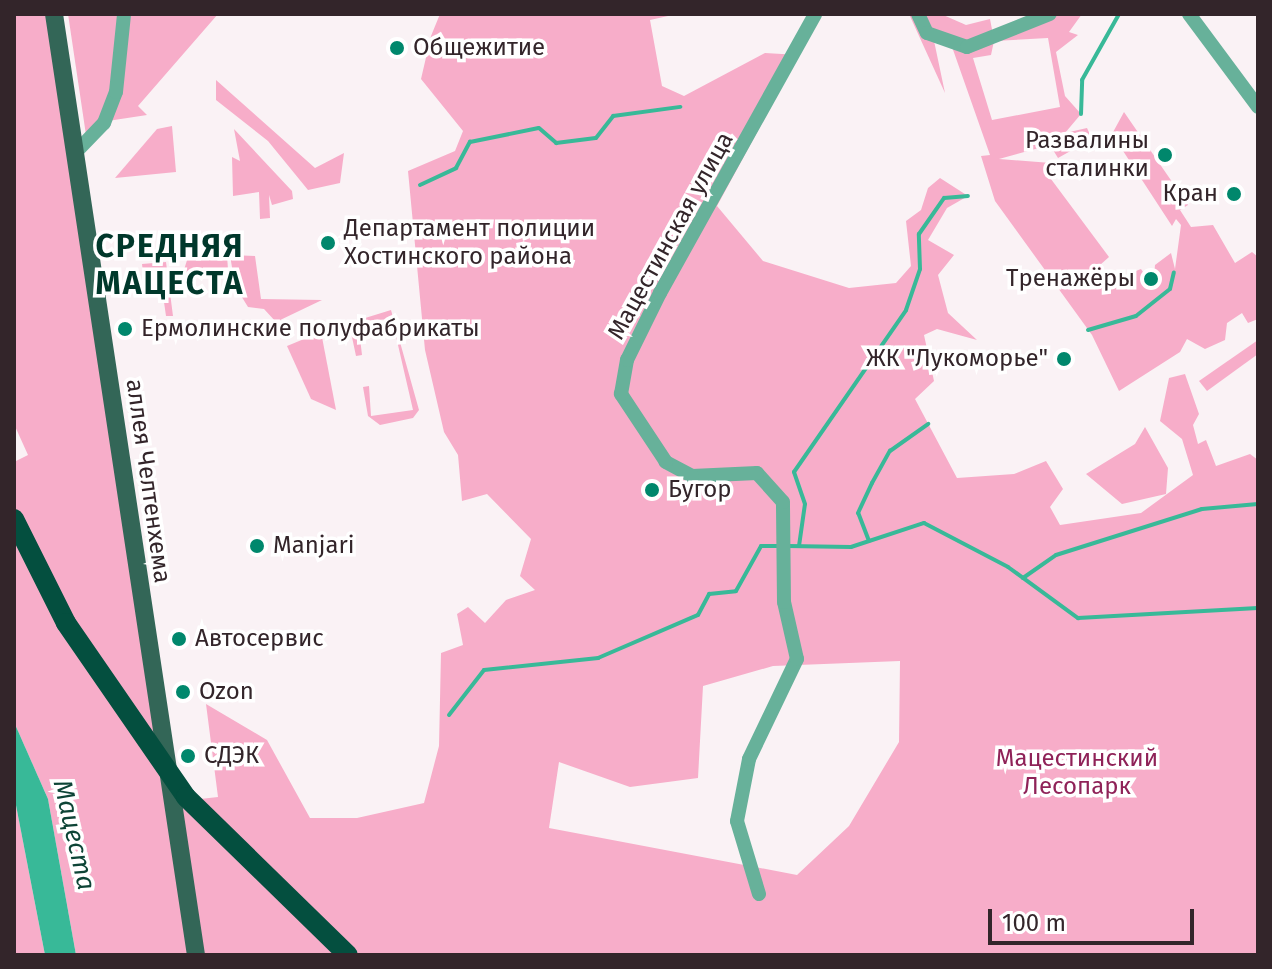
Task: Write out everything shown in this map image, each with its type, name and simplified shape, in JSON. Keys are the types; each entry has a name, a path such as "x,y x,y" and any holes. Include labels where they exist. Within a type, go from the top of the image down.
{"highway":[{"path":"14,519 66,623 186,797 348,955"}],"main road":[{"name":"аллея Челтенхема","path":"54,14 196,955"}],"street":[{"path":"76,152 104,123 116,92 124,14"},
{"name":"Мацестинская улица","path":"759,894 737,821 749,759 797,659 784,602 783,502 768,479 677,469 621,394 627,360 660,293 815,14"},
{"path":"918,14 927,33 946,43 994,41 1050,14"},
{"path":"1189,14 1258,107"}],"green space":[{"name":"Мацестинский Лесопарк","path":"14,14 54,14 173,802 218,797 206,704 267,740 310,818 357,818 424,803 439,746 441,653 463,645 457,614 468,607 485,623 506,600 535,590 520,576 531,539 487,494 462,501 458,455 444,432 425,350 408,171 455,151 463,131 421,79 431,36 440,14 677,14 650,20 662,86 684,96 765,53 799,55 717,206 763,261 849,288 896,283 911,266 906,221 921,210 928,188 940,178 968,196 947,208 928,240 954,255 938,275 948,313 977,340 937,329 924,335 934,381 915,399 957,478 1014,474 1046,461 1063,489 1050,507 1060,525 1141,513 1193,475 1182,439 1160,421 1169,378 1185,374 1199,414 1193,425 1198,444 1206,440 1216,466 1250,454 1258,460 1258,955 76,955 48,799 14,722 14,462 28,455 14,424","holes":["900,661 899,742 849,826 797,875 549,828 559,762 630,787 698,778 703,686 773,666"]},
{"path":"68,14 218,14 138,106 147,115 101,122 86,135"},
{"path":"909,14 941,14 966,25 990,19 994,40 1034,21 1027,14 1082,14 1069,32 1078,35 1056,52 1065,96 1081,114 1065,133 1087,128 1092,139 1058,158 1050,145 999,159 1051,163 1048,175 1109,257 1100,265 1110,281 1141,269 1153,287 1155,265 1171,253 1175,269 1181,225 1176,219 1172,226 1112,134 1124,112 1188,205 1180,210 1191,227 1213,225 1235,263 1252,252 1258,257 1258,319 1248,323 1242,313 1227,323 1225,340 1205,349 1187,339 1180,352 1119,391 1092,335 995,201 981,156 990,155 951,44 933,36 945,93","holes":["1048,38 1060,107 992,120 973,58 991,55 994,41"]},
{"path":"216,80 315,168 344,153 340,183 308,190 268,141 216,100"},
{"path":"172,126 176,172 115,178 157,129"},
{"path":"234,129 292,191 293,199 272,205 269,195 270,218 260,219 259,192 233,196 232,157 240,161"},
{"path":"227,255 228,270 183,273 188,257"},
{"path":"230,255 255,256 261,299 322,300 276,322 264,309 248,307 235,286"},
{"path":"166,262 173,316 166,316 162,288 136,292 135,283 144,281 142,264"},
{"path":"391,310 419,410 413,418 380,425 368,416 363,387 369,386 371,416 413,410 392,319 358,321 362,355 356,356 349,323"},
{"path":"321,332 336,410 311,399 287,346"},
{"path":"1258,340 1258,354 1207,391 1199,381"},
{"path":"1145,427 1168,468 1166,494 1122,504 1086,474 1135,444"},
{"path":"14,795 45,955 14,955"}],"shaded area":[{"path":"14,722 48,799 76,955 45,955 14,795"}],"waterway":[{"path":"1081,114 1082,80 1119,14"},
{"path":"420,185 456,168 470,142 539,128 556,143 596,138 613,116 680,107"},
{"path":"799,546 805,504 794,472 906,310 920,269 919,234 944,198 968,196"},
{"path":"1088,330 1136,316 1170,289 1174,272"},
{"path":"869,541 858,513 872,483 890,451 928,424"},
{"path":"1258,465 1258,470"},
{"path":"1023,578 1056,555 1202,509 1258,504"},
{"path":"788,546 851,547 924,523 1008,567 1078,618 1258,608"},
{"path":"449,715 484,670 598,658 698,615 709,594 736,591 761,546 780,546"}],"place":[{"name":"Общежитие","path":"397,48"},
{"name":"Развалины сталинки","path":"1165,155"},
{"name":"Кран","path":"1234,194"},
{"name":"Департамент полиции Хостинского района","path":"328,243"},
{"name":"Тренажёры","path":"1151,279"},
{"name":"Ермолинские полуфабрикаты","path":"125,329"},
{"name":"ЖК \"Лукоморье\"","path":"1064,359"},
{"name":"Бугор","path":"652,490"},
{"name":"Manjari","path":"257,546"},
{"name":"Автосервис","path":"179,639"},
{"name":"Ozon","path":"183,692"},
{"name":"СДЭК","path":"188,756"}],"district":[{"name":"СРЕДНЯЯ МАЦЕСТА","path":"170,266"}],"water label":[{"name":"Мацеста","path":"74,835"}]}
